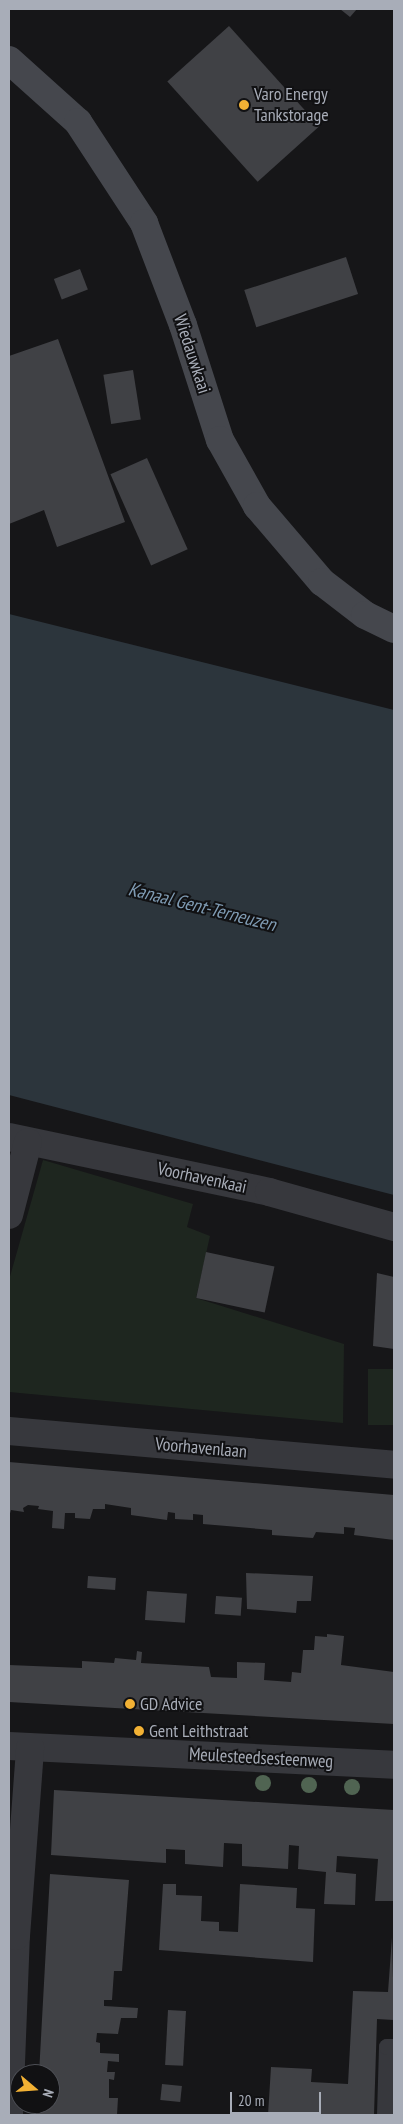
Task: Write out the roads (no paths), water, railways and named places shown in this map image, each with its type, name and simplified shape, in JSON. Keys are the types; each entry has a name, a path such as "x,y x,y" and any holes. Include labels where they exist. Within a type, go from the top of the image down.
{"main road":[{"name":"Wiedauwkaai","path":"9,60 78,122 144,223 183,325 220,440 257,506 322,582 365,615 394,629"}],"street":[{"path":"9,1215 18,1140"},
{"name":"Voorhavenkaai","path":"18,1140 270,1192 394,1227"},
{"name":"Voorhavenlaan","path":"9,1431 394,1465"},
{"path":"9,2115 12,1939 20,1747"},
{"name":"Meulesteedsesteenweg","path":"20,1747 394,1765"}],"lane":[{"path":"385,2115 387,2047 394,2047"}],"water":[{"name":"Kanaal Gent-Terneuzen","path":"9,614 394,710 394,1195 9,1095"}],"place":[{"name":"Varo Energy Tankstorage","path":"244,105"},
{"name":"GD Advice","path":"130,1704"},
{"name":"Gent Leithstraat","path":"139,1731"}]}
